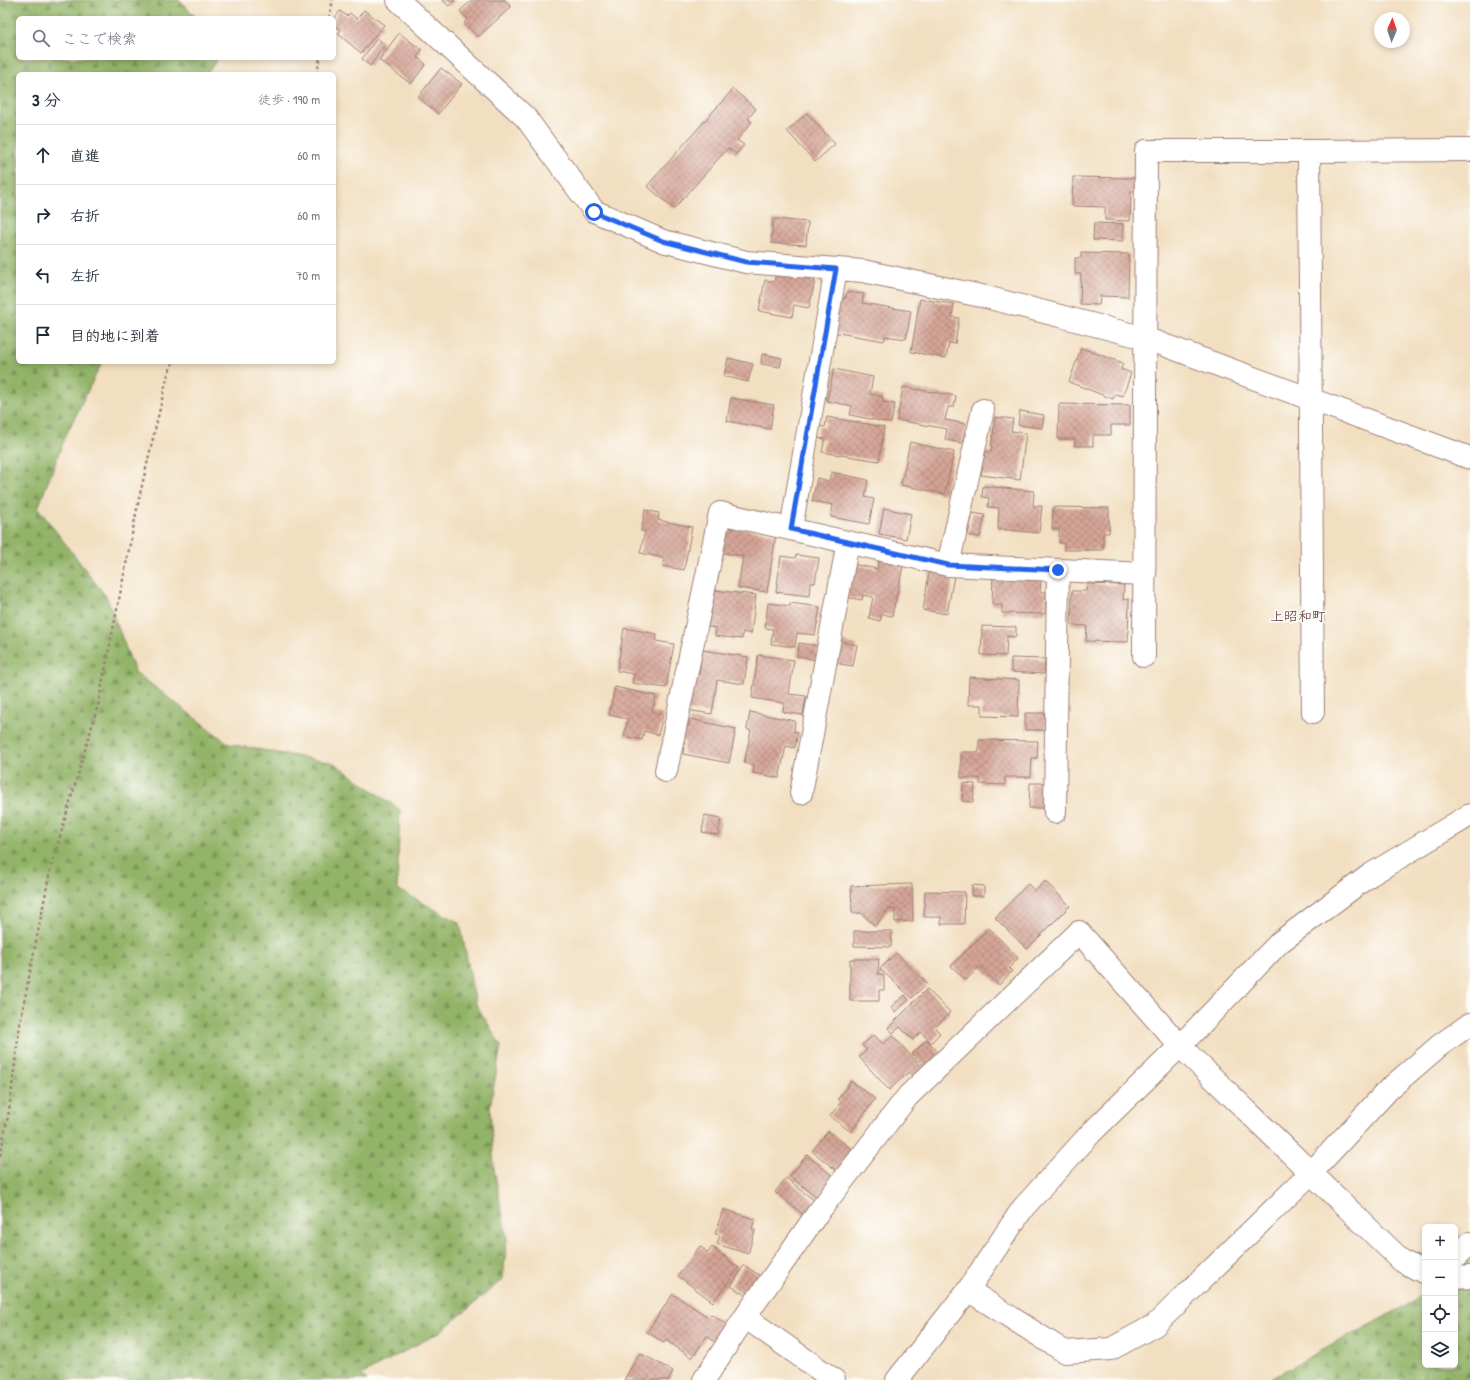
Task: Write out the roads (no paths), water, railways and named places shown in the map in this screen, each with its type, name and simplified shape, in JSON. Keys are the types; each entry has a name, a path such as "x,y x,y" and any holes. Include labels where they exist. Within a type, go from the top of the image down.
{"street":[{"path":"398,0 526,118 594,212 663,241 746,262 864,271 986,297 1145,338 1470,458"},
{"path":"1144,656 1146,151 1309,152 1470,150"},
{"path":"1309,152 1309,399 1313,712"},
{"path":"791,529 836,269"},
{"path":"948,565 983,410"},
{"path":"666,771 720,513 948,565 1145,574"},
{"path":"801,793 848,542"},
{"path":"1055,812 1058,570"},
{"path":"897,1380 968,1290 1023,1208 1091,1133 1180,1046 1280,942 1370,875 1470,815"},
{"path":"704,1380 745,1317 817,1214 908,1096 1079,932 1180,1046 1402,1260 1422,1271"},
{"path":"968,1290 1065,1352 1110,1349 1154,1325 1311,1173 1388,1089 1439,1046 1470,1024"},
{"path":"1458,1255 1470,1243"},
{"path":"1458,1278 1470,1276"},
{"path":"745,1317 834,1380"}],"district":[{"name":"上昭和町","path":"1298,616"}]}
